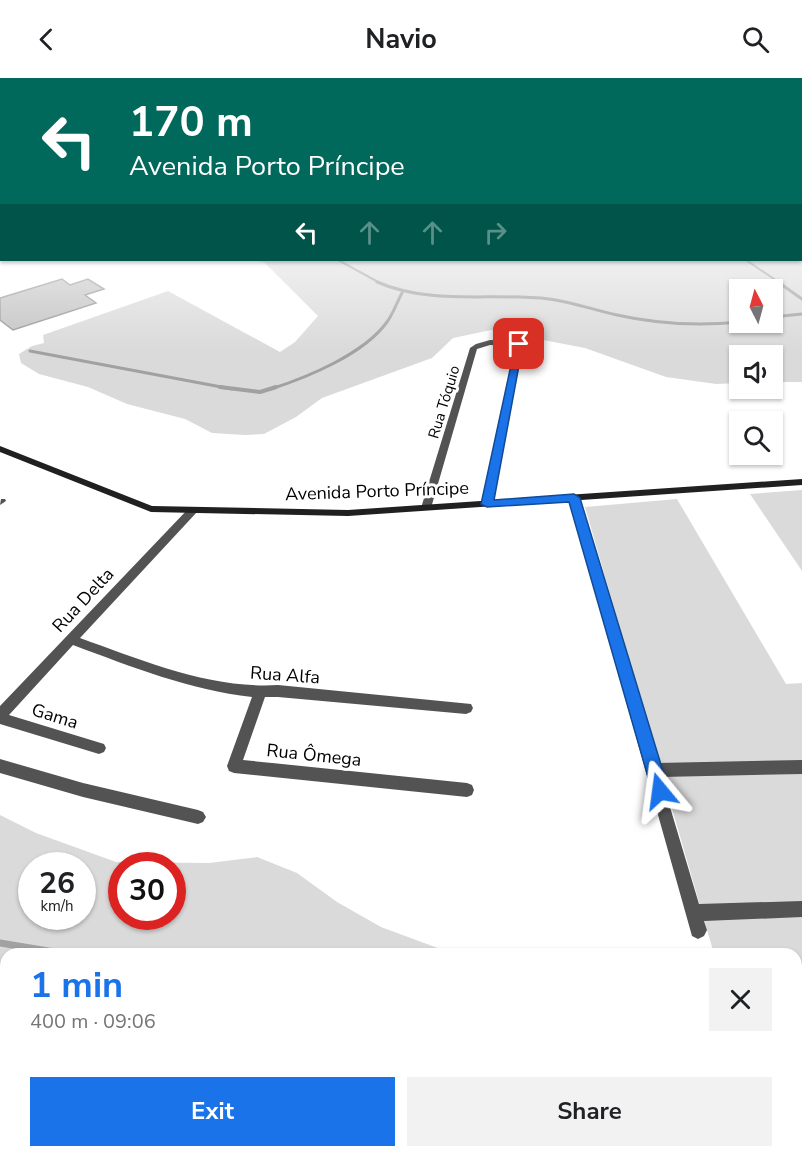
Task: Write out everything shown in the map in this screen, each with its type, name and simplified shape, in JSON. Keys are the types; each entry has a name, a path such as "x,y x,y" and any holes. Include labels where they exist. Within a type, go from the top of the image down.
{"street":[{"name":"Rua Tóquio","path":"426,508 474,348 481,344 492,343 519,344 487,504"},
{"name":"Avenida Porto Príncipe","path":"0,449 151,509 348,513 802,482"},
{"path":"574,498 699,930"},
{"name":"Rua Delta","path":"0,716 193,510"},
{"name":"Rua Alfa","path":"73,640 165,672 260,694 278,691 466,708"},
{"name":"Rua Ômega","path":"260,694 234,766 467,790"},
{"name":"Gama","path":"0,716 99,748"},
{"path":"0,766 83,790 198,817"},
{"path":"654,770 802,767"},
{"path":"694,913 802,909"}],"shaded area":[{"path":"258,261 802,261 802,382 783,382 783,345 729,345 729,383 716,384 666,377 585,348 491,330 453,338 432,358 322,398 296,417 264,434 245,435 212,433 185,419 127,404 88,387 39,374 21,363 19,354 32,346 44,343 43,335 168,291 280,352 295,342 318,316 265,263"},
{"path":"802,490 802,571 750,494"},
{"path":"677,499 786,684 802,683 802,948 712,948 585,507"},
{"path":"0,815 36,833 88,852 18,852 18,930 96,930 96,855 108,859 108,930 186,930 186,863 209,863 257,857 297,873 337,902 381,927 438,948 0,948"}],"building":[{"path":"62,279 70,285 88,279 104,289 85,295 96,303 13,330 0,320 0,298"}],"waterway":[{"path":"340,261 380,283"},
{"path":"747,261 774,279"},
{"path":"380,283 419,294 549,299 617,315 663,322 729,323"},
{"path":"783,286 802,299"},
{"path":"271,389 318,371 364,344 387,322 402,293"},
{"path":"783,316 802,314"},
{"path":"30,351 224,388"},
{"path":"220,387 224,388"},
{"path":"224,388 260,392 276,387"},
{"path":"224,388 232,389"},
{"path":"0,943 30,948"}],"route":[{"path":"519,344 487,504 574,498 660,791"}]}
